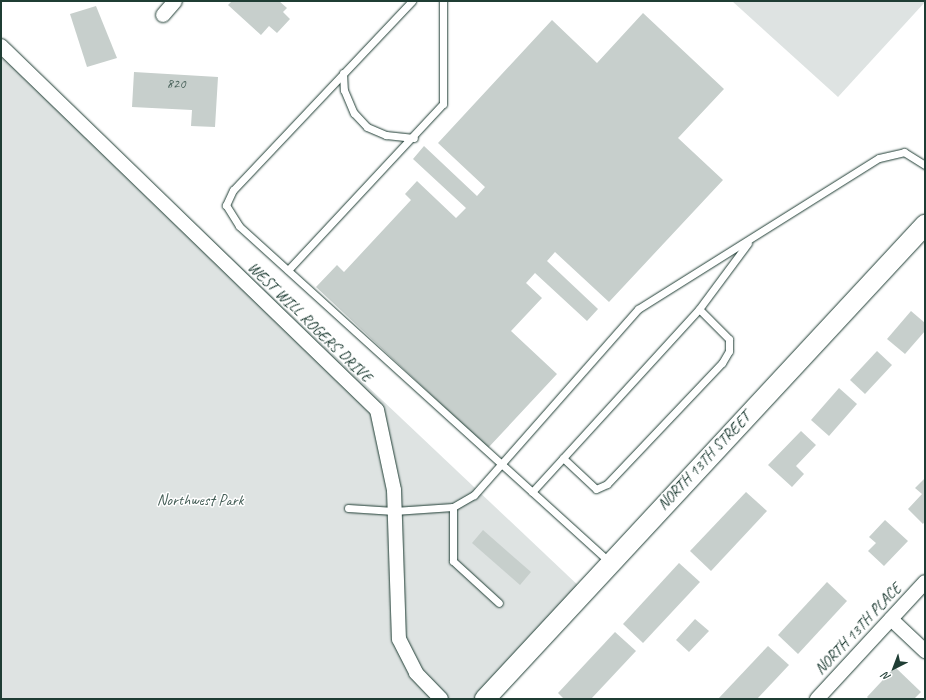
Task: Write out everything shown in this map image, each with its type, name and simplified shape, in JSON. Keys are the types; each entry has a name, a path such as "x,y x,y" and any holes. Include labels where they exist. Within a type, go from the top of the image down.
{"main road":[{"name":"NORTH 13TH STREET","path":"485,699 609,562 925,225"}],"street":[{"path":"163,15 175,1"},
{"name":"WEST WILL ROGERS DRIVE","path":"1,46 377,410 394,490 398,639 416,673 441,699"},
{"name":"NORTH 13TH PLACE","path":"817,699 925,582"},
{"path":"891,619 925,652"}],"lane":[{"path":"412,1 233,190 226,206 239,226 609,562"},
{"path":"288,270 414,138 442,104 443,1"},
{"path":"343,73 346,96 354,113 368,127 386,135 414,138"},
{"path":"348,508 394,512 452,507 474,495 503,466 638,309 879,158 904,152 925,165"},
{"path":"532,492 700,309 750,240"},
{"path":"563,458 596,489 607,484 722,363 729,351 729,338 700,309"},
{"path":"452,507 453,561 499,603"}],"green space":[{"path":"732,1 925,1 925,2 838,97"},
{"name":"Northwest Park","path":"1,40 583,590 481,699 1,699"}],"building":[{"path":"232,1 279,1 287,8 283,12 290,19 277,33 269,26 261,35 228,5"},
{"path":"96,6 117,58 87,67 70,14"},
{"path":"643,13 724,89 678,138 723,180 609,302 555,252 547,261 598,309 587,321 535,273 526,283 542,298 511,331 557,374 488,448 316,287 337,265 344,272 411,200 405,194 417,181 456,218 466,208 413,159 424,146 477,196 485,187 438,143 552,20 597,63"},
{"path":"134,72 218,77 215,127 191,126 192,110 132,107"},
{"path":"911,311 925,323 925,331 905,354 887,339"},
{"path":"877,351 892,365 865,394 850,380"},
{"path":"839,388 857,404 829,436 811,420"},
{"path":"801,431 816,445 796,466 804,474 792,487 768,465"},
{"path":"925,478 925,521 923,524 908,509 922,494 915,488"},
{"path":"746,492 767,511 711,571 690,551"},
{"path":"885,520 908,541 884,566 868,551 876,543 869,537"},
{"path":"483,530 531,572 520,585 472,543"},
{"path":"679,563 700,582 643,643 623,624"},
{"path":"827,582 847,601 798,654 778,635"},
{"path":"695,619 709,631 689,652 676,640"},
{"path":"615,632 636,651 591,699 564,699 558,693"},
{"path":"768,646 789,665 757,699 718,699"},
{"path":"895,667 921,692 914,699 869,699 867,697"}]}
